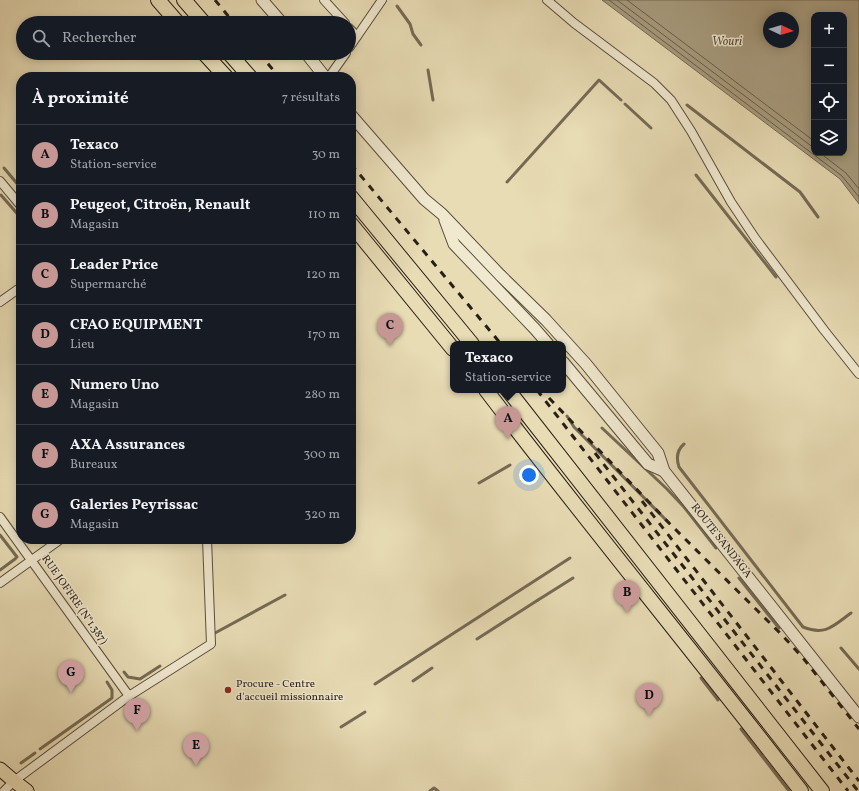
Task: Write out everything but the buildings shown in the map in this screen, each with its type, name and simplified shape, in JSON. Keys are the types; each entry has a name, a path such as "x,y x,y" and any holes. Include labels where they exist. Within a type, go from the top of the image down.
{"highway":[{"path":"158,0 172,16"},
{"path":"184,0 198,16"},
{"path":"210,60 221,72"},
{"path":"235,60 246,72"},
{"path":"356,203 470,341"},
{"path":"356,230 450,345"},
{"path":"488,393 801,791"},
{"path":"510,393 822,791"}],"main road":[{"path":"0,768 27,791"}],"street":[{"path":"262,0 276,16"},
{"path":"324,0 339,16"},
{"path":"357,36 382,0"},
{"path":"547,0 574,23 654,83 671,100 691,131 731,202 755,238 859,374"},
{"path":"312,60 321,72"},
{"path":"333,72 341,60"},
{"name":"ROUTE SANDAGA","path":"356,121 424,199 442,214 565,341"},
{"path":"0,181 16,200"},
{"path":"442,214 454,244 545,341"},
{"path":"454,244 462,236"},
{"path":"492,283 500,275"},
{"path":"0,302 16,291"},
{"name":"ROUTE SANDAGA","path":"566,342 586,364 658,453 664,471 859,717"},
{"path":"566,366 648,464 664,471"},
{"name":"RUE JOFFRE (N°1.387)","path":"0,517 16,538"},
{"name":"RUE JOFFRE (N°1.387)","path":"20,544 129,696"},
{"path":"0,583 54,544"},
{"path":"4,791 14,781 129,696 211,644 207,544"}],"water":[{"name":"Wouri","path":"602,0 859,0 859,204 840,179"}],"waterway":[{"path":"397,6 410,24 413,34 421,45"},
{"path":"428,70 433,100"},
{"path":"507,182 599,80 621,100"},
{"path":"625,104 651,128"},
{"path":"687,105 800,192 818,217"},
{"path":"4,168 16,182"},
{"path":"696,175 776,277"},
{"path":"1,195 16,212"},
{"path":"567,416 574,427 669,523"},
{"path":"602,428 667,489 684,507 716,548"},
{"path":"684,444 678,454 679,467 803,627 811,630 824,630 834,626 851,613"},
{"path":"479,483 510,465"},
{"path":"0,535 17,557 0,570"},
{"path":"375,684 570,558"},
{"path":"538,600 573,578"},
{"path":"739,578 779,628"},
{"path":"215,633 285,595"},
{"path":"477,639 538,600"},
{"path":"841,648 859,669"},
{"path":"124,672 128,677 140,679 160,666"},
{"path":"413,681 432,668"},
{"path":"701,678 718,700"},
{"path":"40,749 112,698 112,690 107,682"},
{"path":"341,727 365,712"},
{"path":"741,729 789,791"},
{"path":"21,763 35,753"},
{"path":"430,791 434,788 438,791"}],"railway":[{"path":"215,0 228,16"},
{"path":"265,60 275,72"},
{"path":"356,170 498,341"},
{"path":"539,393 848,791"},
{"path":"549,398 669,523 782,635 803,658 859,729"},
{"path":"595,453 858,791"},
{"path":"642,501 859,781"}],"place":[{"name":"Leader Price","path":"390,346"},
{"name":"Texaco","path":"508,439"},
{"name":"Peugeot, Citroën, Renault","path":"627,613"},
{"name":"Procure - Centre d'accueil missionnaire","path":"228,690"},
{"name":"Galeries Peyrissac","path":"71,693"},
{"name":"CFAO EQUIPMENT","path":"649,716"},
{"name":"AXA Assurances","path":"137,731"},
{"name":"Numero Uno","path":"196,766"}]}
